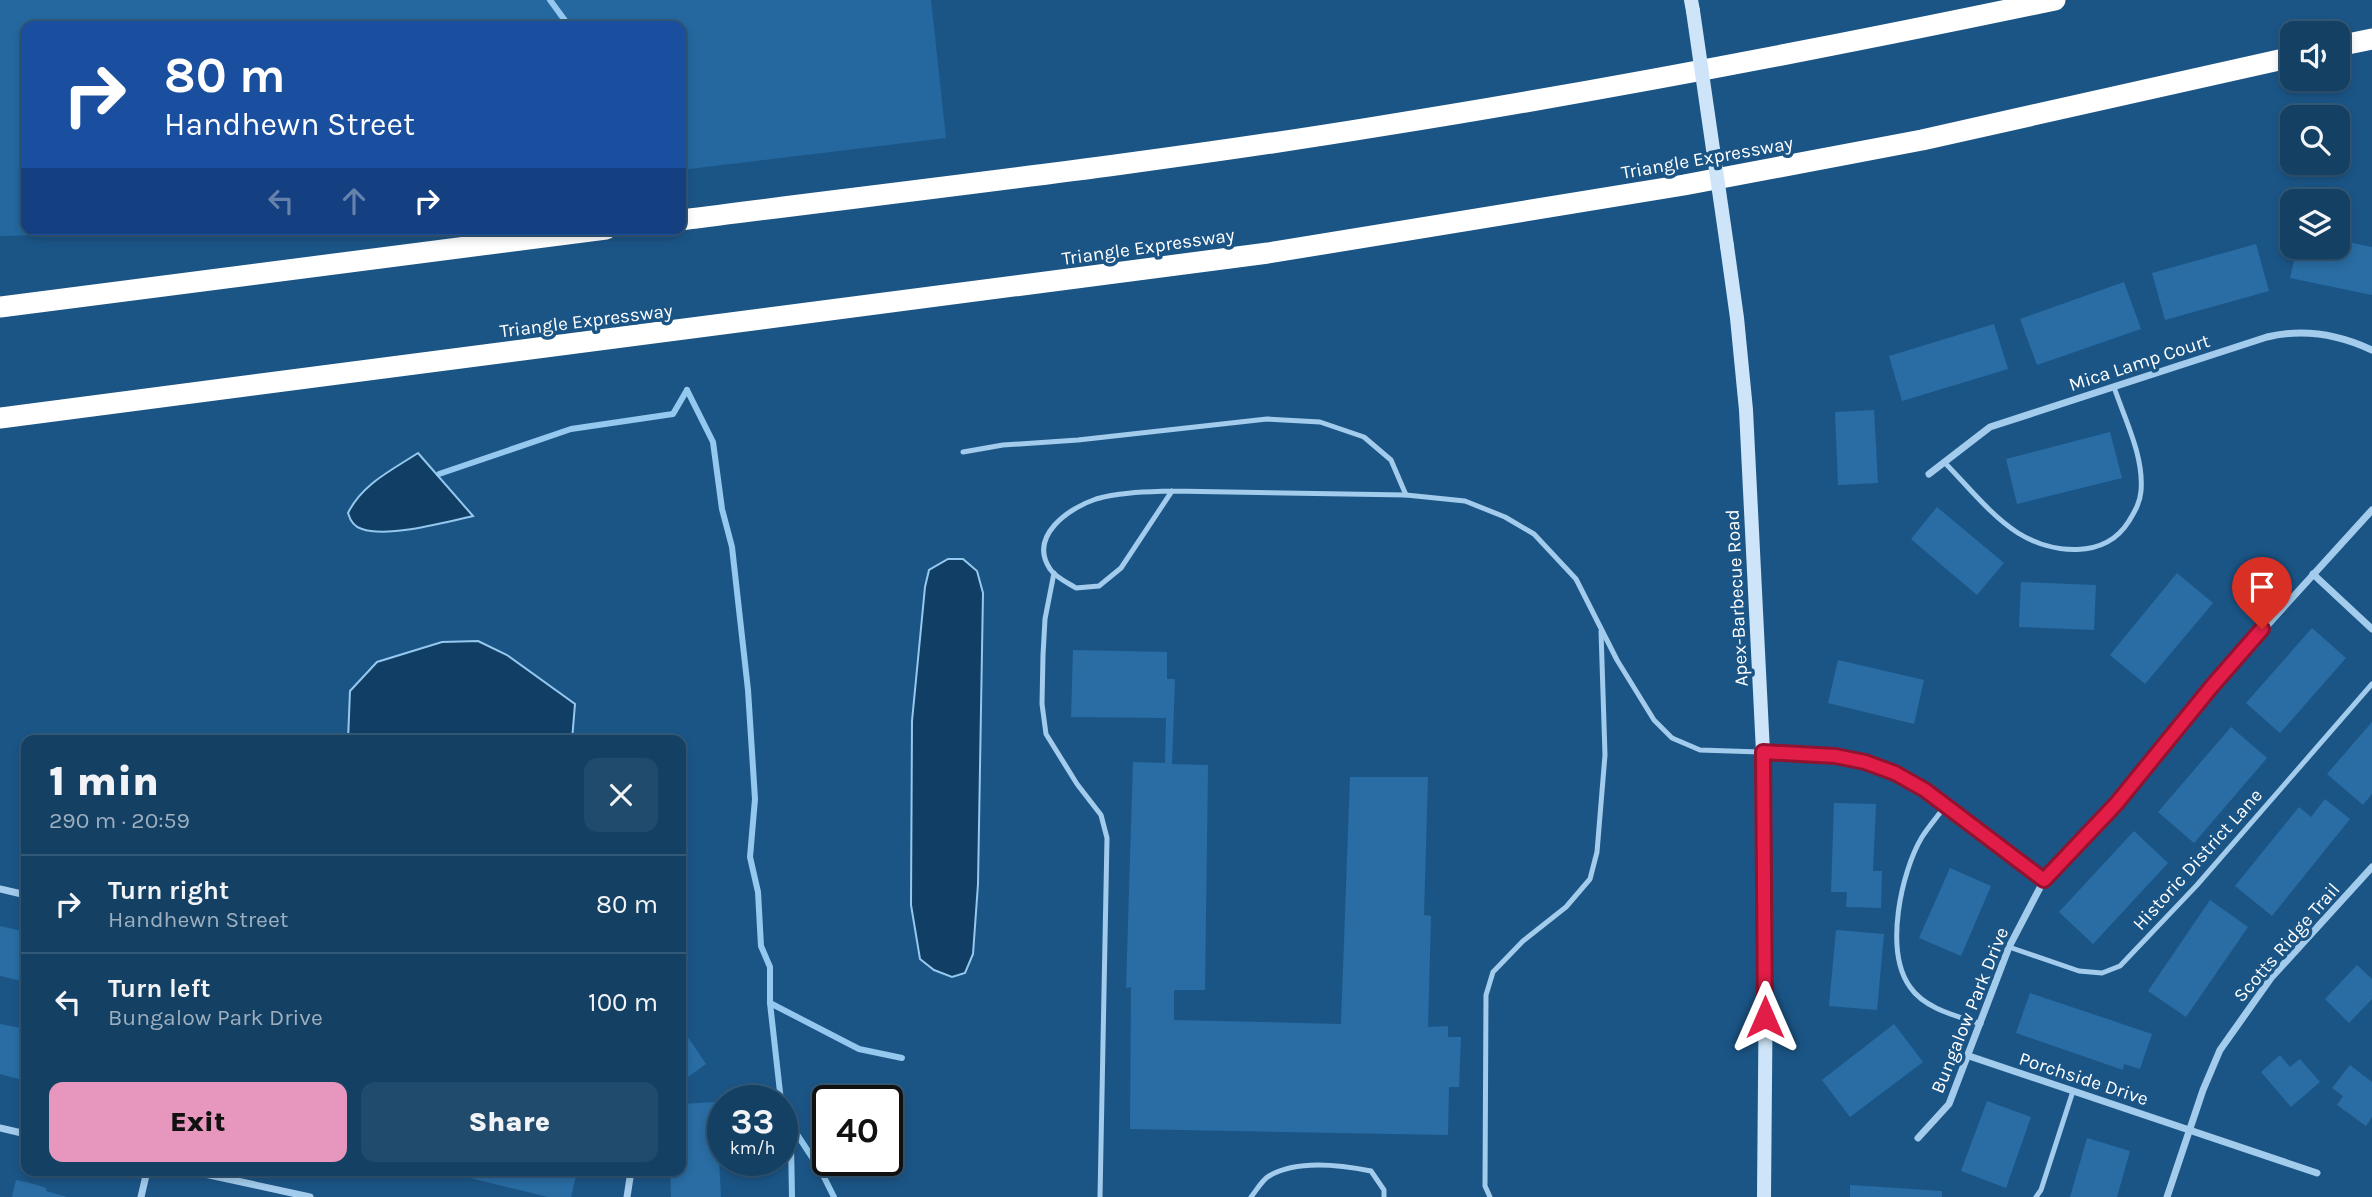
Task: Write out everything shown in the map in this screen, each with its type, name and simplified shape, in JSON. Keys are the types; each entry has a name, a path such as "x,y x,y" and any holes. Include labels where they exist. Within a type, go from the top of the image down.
{"highway":[{"path":"686,219 1118,164 1379,127 1801,53 2055,0"},
{"path":"2350,44 2372,39"},
{"name":"Triangle Expressway","path":"0,418 1281,251 1684,185 1897,145 2280,60"},
{"path":"0,307 559,235"}],"street":[{"name":"Apex-Barbecue Road","path":"1692,5 1727,246 1746,410 1763,752 1766,966 1764,1197"},
{"name":"Mica Lamp Court","path":"1929,474 1990,427 2283,333 2317,332 2337,336 2372,350"},
{"name":"Bungalow Park Drive","path":"1918,1138 1949,1104 2009,947 2044,880 2116,804 2213,685 2372,510"},
{"path":"2313,574 2372,629"},
{"path":"1763,752 1835,756 1865,762 1895,773 1925,790 2044,880"},
{"name":"Scotts Ridge Trail","path":"2167,1197 2203,1090 2220,1050 2271,978 2372,867"},
{"path":"0,889 21,894"},
{"name":"Porchside Drive","path":"1969,1056 2317,1174"},
{"path":"0,1128 21,1133"},
{"path":"141,1197 146,1176"},
{"path":"214,1176 310,1197"},
{"path":"627,1197 630,1176"}],"lane":[{"path":"1944,462 2017,532 2054,548 2091,548 2124,528 2138,507 2141,492 2134,446 2114,387"},
{"path":"963,452 1003,445 1267,419 1320,422 1364,438 1391,460 1406,495"},
{"path":"1172,491 1121,568 1099,586 1076,588 1050,570 1044,552 1047,534 1068,511 1097,499 1135,492 1172,491 1406,495 1465,501 1505,517 1534,534 1576,579 1617,660 1654,720 1672,738 1700,750 1763,752"},
{"path":"1054,573 1045,619 1043,655 1042,704 1046,734 1101,815 1107,838 1100,1197"},
{"path":"1490,1197 1485,1186 1486,995 1493,972 1523,941 1566,907 1590,879 1597,852 1605,755 1601,628"},
{"name":"Historic District Lane","path":"2009,947 2079,971 2102,973 2120,967 2197,885 2372,684"},
{"path":"1945,806 1922,837 1909,870 1900,902 1896,945 1901,968 1910,988 1928,1004 1981,1024"},
{"path":"2036,1197 2042,1190 2073,1091"},
{"path":"1251,1197 1268,1176 1302,1165 1344,1165 1371,1171 1384,1191 1384,1197"}],"shaded area":[{"path":"0,0 931,0 946,138 686,169 686,21 21,21 21,235 45,235 0,236"},
{"path":"418,453 473,516 387,532 362,529 355,525 348,513 361,494 379,478"},
{"path":"948,559 963,559 977,571 983,593 978,884 973,954 965,973 952,977 934,970 920,959 911,905 912,721 925,587 929,570"},
{"path":"478,641 507,655 575,704 572,735 348,735 350,691 377,662 442,642"}],"building":[{"path":"2350,242 2372,247 2372,295 2290,278 2294,259 2350,259"},
{"path":"2256,244 2269,291 2165,320 2152,273"},
{"path":"2124,282 2141,329 2037,365 2020,319"},
{"path":"1994,324 2008,369 1902,401 1889,356"},
{"path":"1874,410 1878,483 1838,485 1835,412"},
{"path":"2110,432 2122,478 2017,504 2006,459"},
{"path":"1937,507 2004,563 1977,595 1911,539"},
{"path":"2177,573 2213,603 2145,684 2110,655"},
{"path":"2021,582 2096,585 2094,630 2019,627"},
{"path":"2312,628 2346,658 2280,733 2246,703"},
{"path":"1073,650 1167,652 1167,679 1175,679 1172,764 1208,765 1205,990 1174,990 1174,1020 1341,1024 1350,777 1428,777 1424,915 1431,916 1428,1027 1448,1026 1448,1037 1461,1037 1459,1087 1449,1087 1448,1135 1130,1129 1131,987 1126,988 1133,762 1165,763 1166,718 1071,717"},
{"path":"1838,660 1924,680 1914,724 1828,703"},
{"path":"2372,722 2372,794 2363,805 2327,774"},
{"path":"2231,727 2267,758 2194,843 2158,812"},
{"path":"2325,799 2350,819 2272,916 2235,886 2299,807 2311,817"},
{"path":"1834,803 1876,804 1873,871 1882,871 1881,908 1846,907 1847,892 1831,892"},
{"path":"2134,831 2168,863 2093,944 2059,912"},
{"path":"1950,868 1991,886 1961,956 1919,938"},
{"path":"2210,900 2248,927 2186,1017 2148,991"},
{"path":"0,926 21,931 21,981 0,976"},
{"path":"1836,930 1884,934 1877,1010 1829,1006"},
{"path":"2357,965 2372,979 2372,999 2349,1023 2325,999"},
{"path":"2030,993 2152,1034 2140,1069 2124,1064 2123,1070 2016,1033"},
{"path":"0,1024 21,1028 21,1080 0,1074"},
{"path":"1894,1024 1923,1062 1850,1117 1822,1080"},
{"path":"686,1034 706,1064 686,1078"},
{"path":"2280,1055 2290,1067 2300,1059 2320,1082 2291,1107 2261,1072"},
{"path":"2350,1065 2372,1082 2372,1117 2366,1126 2337,1105 2343,1096 2332,1088"},
{"path":"1987,1101 2031,1117 2006,1188 1961,1171"},
{"path":"707,1103 707,1176 720,1176 721,1197 671,1197 670,1176 686,1176 686,1104"},
{"path":"2087,1138 2130,1151 2117,1197 2070,1197"},
{"path":"462,1176 576,1176 571,1197 548,1197"},
{"path":"16,1180 46,1188 46,1191 67,1197 12,1197"},
{"path":"1850,1185 1942,1191 1942,1197 1850,1197"}],"waterway":[{"path":"550,0 565,21"},
{"path":"687,390 713,442 722,509 732,547 748,690 755,799 750,857 758,892 761,946 770,967 770,1003 779,1085"},
{"path":"439,474 571,429 673,414 687,390"},
{"path":"770,1003 859,1049 902,1058"},
{"path":"798,1136 834,1197"},
{"path":"792,1176 792,1197"}],"route":[{"path":"1765,1017 1763,752 1835,756 1865,762 1895,773 1925,790 2044,880 2139,778 2213,685 2262,629"}]}
